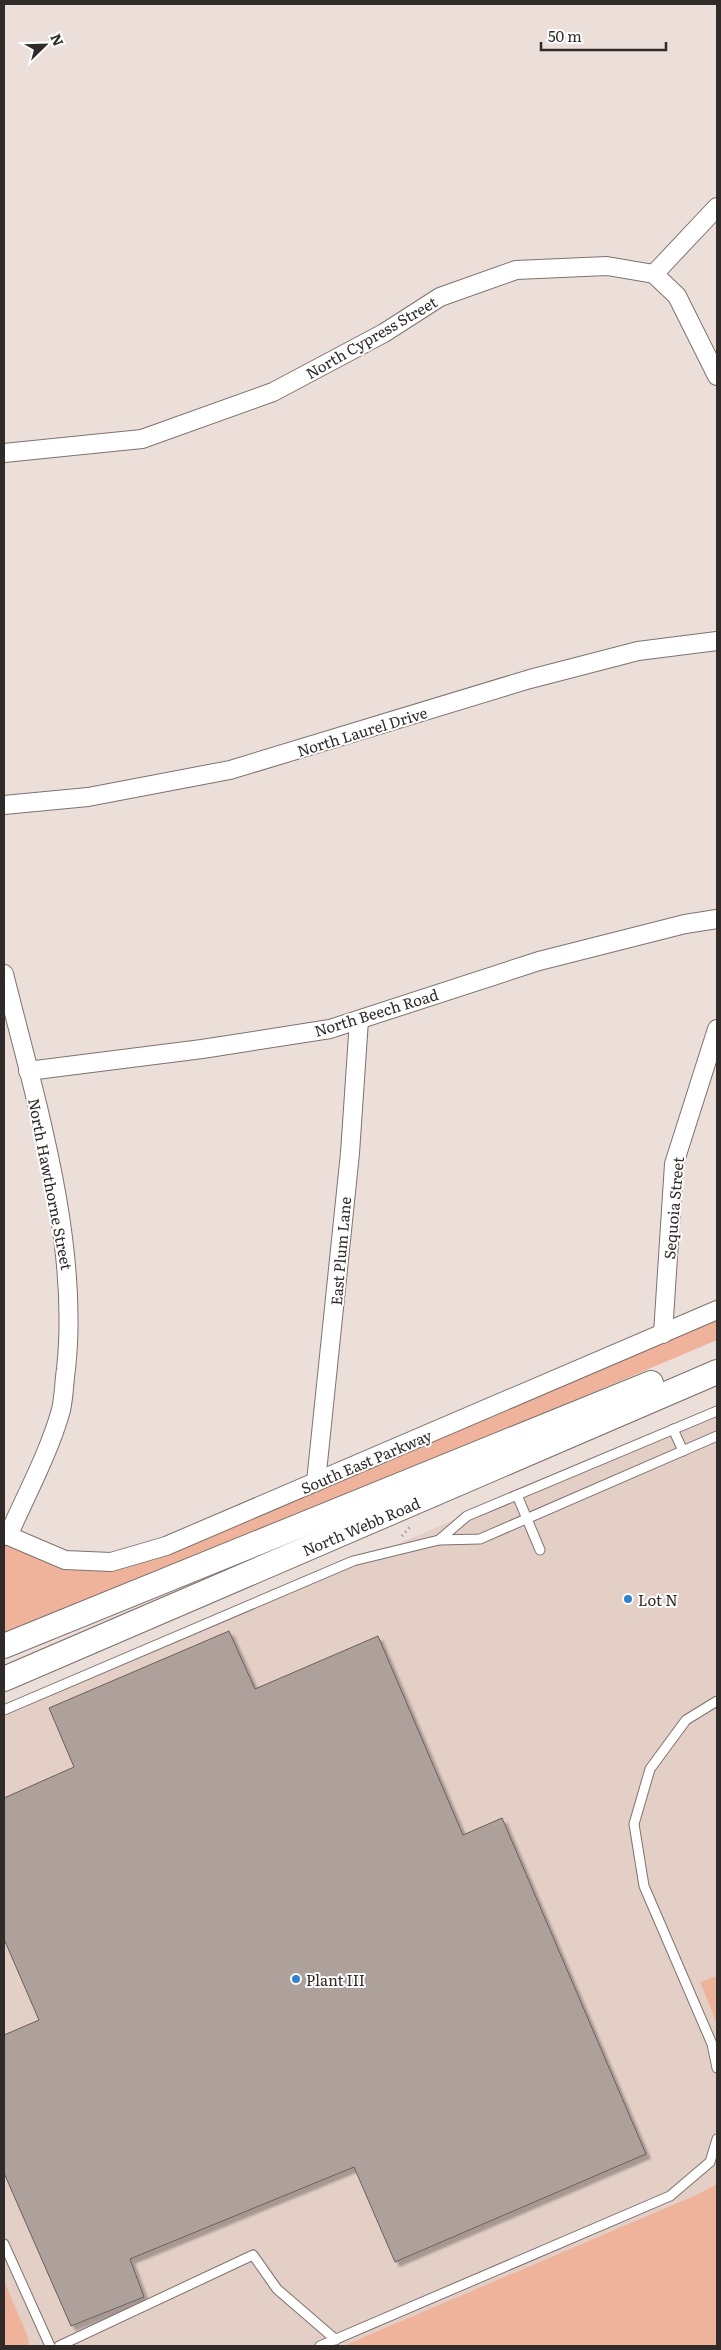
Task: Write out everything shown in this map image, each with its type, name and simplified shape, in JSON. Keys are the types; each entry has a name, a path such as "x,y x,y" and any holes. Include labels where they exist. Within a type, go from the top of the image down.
{"main road":[{"name":"North Webb Road","path":"7,1644 664,1378 717,1354"},
{"name":"North Webb Road","path":"4,1679 717,1372"}],"street":[{"path":"717,207 654,274 677,296 717,376"},
{"name":"North Cypress Street","path":"4,453 142,439 264,396 384,333 440,297 516,270 608,266 654,274"},
{"name":"North Laurel Drive","path":"4,805 88,797 230,770 530,679 638,651 717,641"},
{"name":"North Beech Road","path":"28,1071 219,1047 330,1029 539,961 686,924 717,919"},
{"name":"North Hawthorne Street","path":"4,974 50,1164 68,1272 69,1338 61,1409 40,1465 6,1535"},
{"name":"East Plum Lane","path":"316,1482 349,1163 359,1020"},
{"name":"Sequoia Street","path":"663,1334 674,1164 717,1029"},
{"name":"South East Parkway","path":"6,1535 65,1560 111,1562 166,1546 717,1310"}],"lane":[{"path":"439,1540 467,1516 717,1411"},
{"path":"673,1430 683,1451"},
{"path":"4,1710 353,1561 439,1540 480,1540 717,1436"},
{"path":"516,1495 540,1550"},
{"path":"717,1701 686,1720 650,1769 634,1824 644,1886 712,2044 717,2068"},
{"path":"320,2346 670,2196 710,2162 717,2138"},
{"path":"4,2244 50,2346"},
{"path":"60,2346 253,2255 277,2290 336,2340"}],"path":[{"path":"387,1554 413,1523"}],"shaded area":[{"path":"717,1316 717,1340 305,1515 4,1632 4,1543 116,1568 149,1561"},
{"path":"717,1407 717,2346 4,2346 4,1713"},
{"path":"717,1976 717,2024 700,1982"},
{"path":"717,2184 717,2346 343,2346 696,2195"},
{"path":"4,2281 28,2337 29,2346 4,2346"}],"building":[{"name":"Plant III","path":"229,1631 255,1689 378,1636 463,1835 502,1818 646,2154 395,2262 354,2167 130,2259 144,2297 71,2326 4,2173 4,2035 39,2020 4,1939 4,1798 74,1767 49,1708"}],"place":[{"name":"Lot N","path":"628,1599"},
{"name":"Plant III","path":"296,1979"}]}
